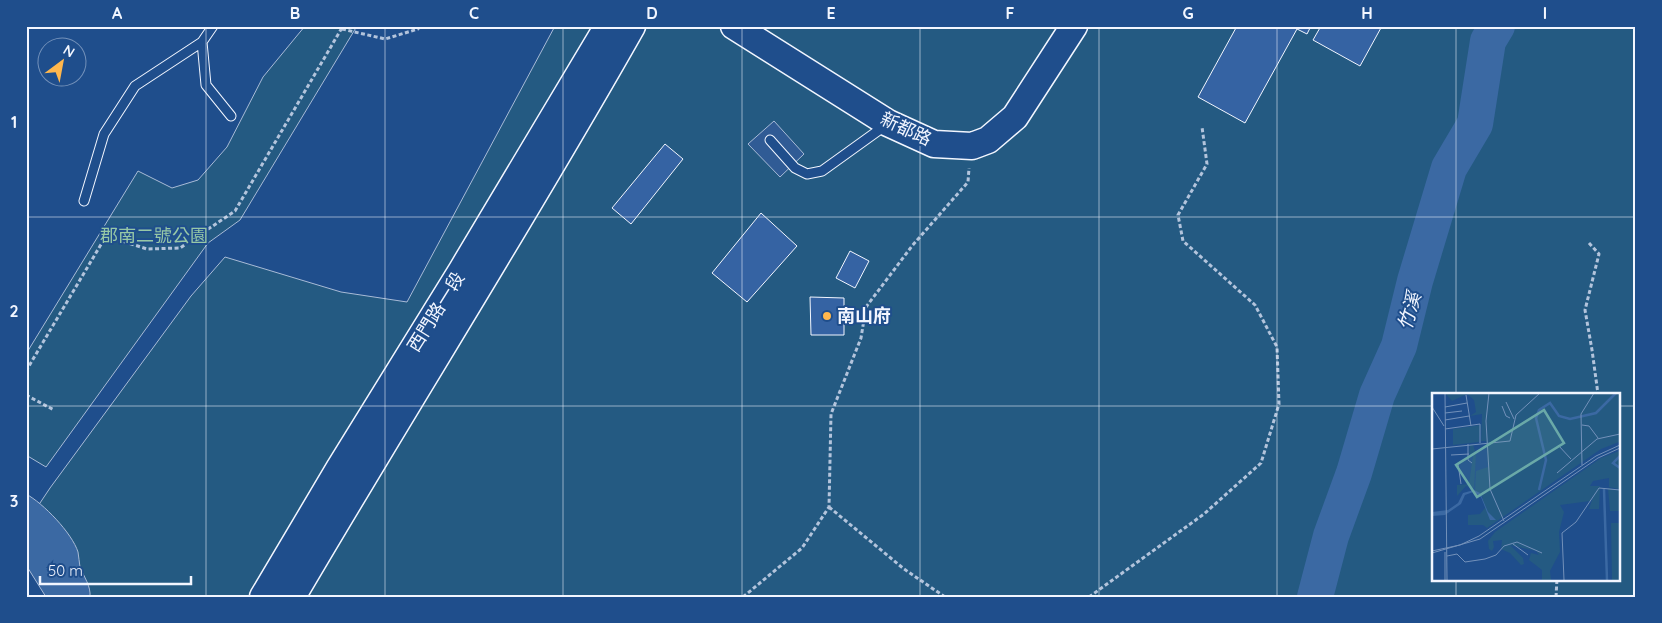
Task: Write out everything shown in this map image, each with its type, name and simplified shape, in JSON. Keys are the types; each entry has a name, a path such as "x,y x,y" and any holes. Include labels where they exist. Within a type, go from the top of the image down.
{"street":[{"name":"西門路一段","path":"264,597 339,469 457,278 608,26"},
{"name":"西門路一段","path":"292,597 362,477 491,267 632,26"},
{"name":"新都路","path":"734,26 888,123 934,144 972,146 988,140 1015,117 1074,26"}],"lane":[{"path":"84,201 104,134 135,86 202,42 213,26"},
{"path":"202,42 206,86 231,116"},
{"path":"770,140 795,168 807,174 822,171 888,123"}],"path":[{"path":"26,371 106,236 147,249 180,248 236,211 342,28 385,39 418,29 419,26"},
{"path":"1089,597 1204,514 1261,463 1279,404 1277,347 1256,305 1183,241 1178,215 1207,164 1202,127"},
{"path":"744,597 802,548 829,507 831,414 861,338 866,307 912,246 968,182 972,146"},
{"path":"1589,243 1599,254 1585,310 1598,393"},
{"path":"26,395 54,410"},
{"path":"829,507 904,569 945,597"},
{"path":"1556,597 1557,580"}],"green space":[{"name":"郡南二號公園","path":"305,26 357,26 240,220 208,243 46,467 26,455 26,354 138,171 172,188 198,180 227,147 263,77"},
{"path":"555,26 1636,26 1636,597 70,597 28,521 50,488 191,296 225,257 341,292 407,302"}],"shaded area":[{"path":"774,121 804,154 780,177 748,144"},
{"path":"26,494 48,511 75,544 90,597 46,597 26,565"}],"building":[{"path":"1237,26 1311,26 1307,34 1297,29 1245,123 1198,97"},
{"path":"1321,26 1382,26 1360,66 1313,40"},
{"path":"665,144 683,159 631,224 612,208"},
{"path":"761,213 797,246 747,302 712,273"},
{"path":"850,251 869,261 855,288 836,278"},
{"name":"南山府","path":"810,297 844,298 844,335 811,335"}],"waterway":[{"name":"竹溪","path":"1315,597 1331,536 1354,473 1377,395 1399,346 1415,281 1449,168 1475,124 1488,41 1497,26"}],"place":[{"name":"南山府","path":"827,316"}]}
